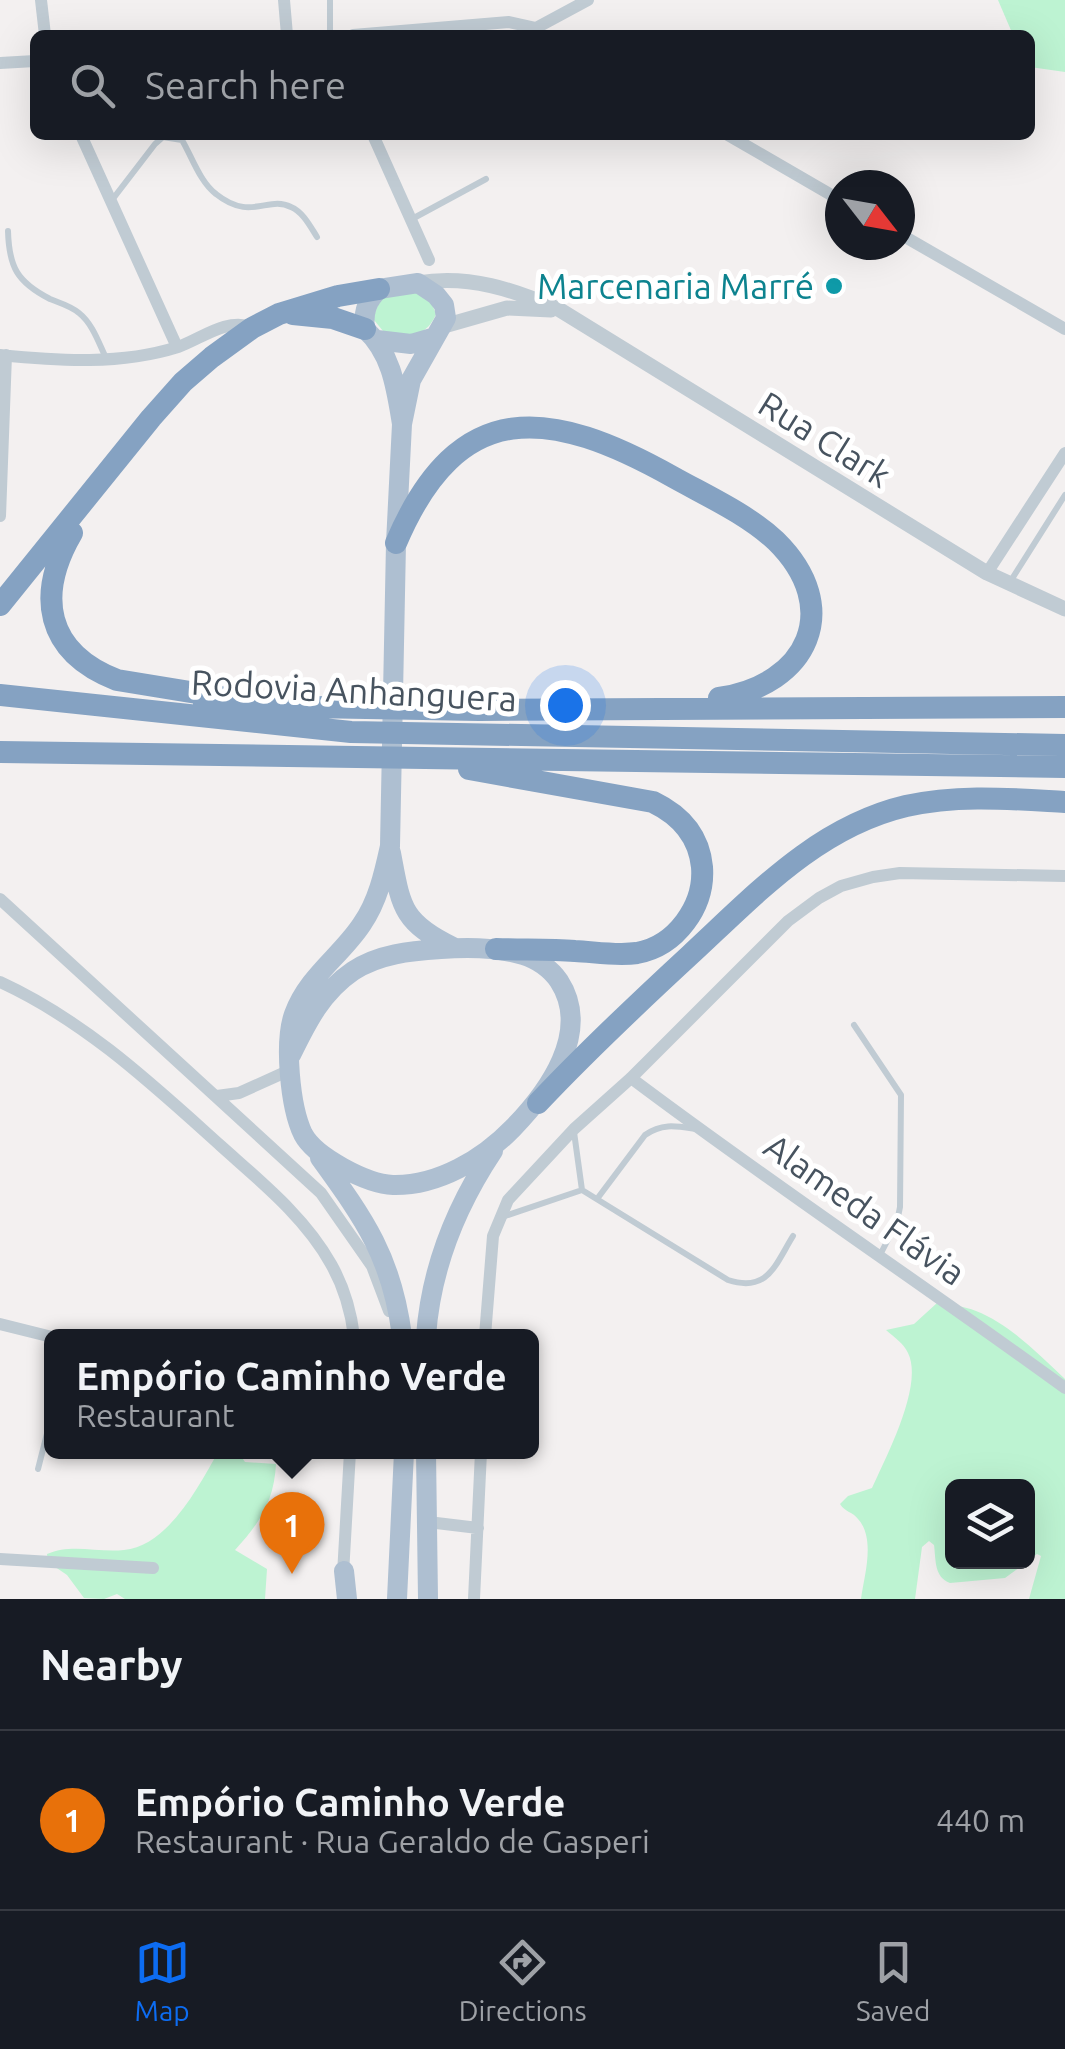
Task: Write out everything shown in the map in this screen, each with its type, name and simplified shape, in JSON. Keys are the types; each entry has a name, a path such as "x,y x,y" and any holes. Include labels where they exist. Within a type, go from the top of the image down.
{"highway":[{"path":"0,605 183,382 252,328 279,314 338,296 379,289"},
{"path":"279,314 333,318 371,334"},
{"path":"396,543 420,492 454,454 492,434 536,426 570,430 622,448 741,516 778,544 800,571 811,610 804,648 789,669 758,689 647,708"},
{"path":"114,467 70,537 53,573 49,601 52,616 68,647 88,666 117,680 299,706"},
{"name":"Rodovia Anhanguera","path":"0,695 351,732 1065,746"},
{"path":"98,707 1065,707"},
{"name":"Rodovia Anhanguera","path":"0,752 1065,766"},
{"path":"358,755 626,795 668,809 688,829 700,856 701,889 688,920 664,942 626,954 496,950"},
{"path":"538,1102 590,1047 786,866 816,845 905,806 992,797 1065,802"}],"main road":[{"path":"402,424 395,382 371,334 366,305 379,289 418,283 436,294 444,305 440,332 412,380 402,424 390,837 400,901 408,917 420,930 456,948"},
{"path":"371,334 411,344 440,332"},
{"path":"390,837 378,892 367,917 300,1000 292,1022 291,1063 293,1094 304,1136 368,1224 392,1282 401,1329"},
{"path":"291,1063 312,1012 332,988 355,970 380,958 415,950 456,948 526,955 555,975 570,1004 570,1032 564,1056 538,1102 500,1142 469,1187 448,1232 427,1329"},
{"path":"304,1136 326,1157 354,1173 394,1185 464,1167 500,1142"},
{"path":"396,1599 404,1459"},
{"path":"426,1459 428,1599"},
{"path":"344,1571 344,1599"}],"street":[{"path":"42,0 44,30"},
{"path":"284,0 287,30"},
{"path":"536,28 588,0"},
{"path":"413,30 509,22 541,30"},
{"path":"0,63 30,61"},
{"path":"83,140 178,347"},
{"path":"376,140 430,260"},
{"path":"737,140 825,191"},
{"path":"915,243 1065,329"},
{"name":"Rua Clark","path":"418,283 438,280 506,288 560,310 987,573 1065,609"},
{"name":"Rua Clark","path":"440,332 506,308 560,310"},
{"path":"0,516 3,355 108,361 178,347 233,324 252,328"},
{"path":"987,573 1065,453"},
{"path":"486,1329 491,1252 498,1218 508,1200 574,1129 631,1078 788,921 842,886 900,872 1065,876"},
{"path":"0,899 322,1193 372,1266 398,1329"},
{"path":"0,982 31,996 98,1040 267,1187 330,1263 346,1300 352,1329"},
{"path":"217,1096 238,1093 291,1063"},
{"name":"Alameda Flávia","path":"631,1078 1065,1388"},
{"path":"0,1324 44,1335"},
{"path":"344,1571 350,1459"},
{"path":"474,1599 481,1459"},
{"path":"428,1522 478,1528"},
{"path":"0,1559 153,1568"}],"lane":[{"path":"330,0 330,30"},
{"path":"112,201 158,140"},
{"path":"182,140 211,191 242,208 280,203 293,207 317,237"},
{"path":"411,219 486,180"},
{"path":"8,231 8,256 18,276 28,287 76,310 89,322 108,361"},
{"path":"1009,583 1065,495"},
{"path":"854,1026 895,1084 903,1110 900,1207 880,1255"},
{"path":"596,1199 652,1130 671,1125 700,1130"},
{"path":"574,1129 582,1190 728,1280 744,1285 758,1283 771,1272 793,1236"},
{"path":"498,1218 582,1190"},
{"path":"38,1469 44,1445"}],"green space":[{"path":"998,0 1065,0 1065,72 1035,68 1035,30 1011,30"},
{"path":"406,288 429,297 436,314 432,322 414,334 383,331 374,320 377,307 388,295"},
{"path":"937,1303 971,1309 1024,1341 1065,1379 1065,1599 1029,1599 1041,1556 1035,1556 1035,1479 945,1479 945,1569 1017,1569 1005,1578 950,1583 938,1572 934,1545 929,1541 922,1547 915,1599 861,1599 866,1537 858,1519 840,1504 848,1496 872,1488 894,1440 907,1402 912,1367 908,1353 886,1330 914,1324"},
{"path":"214,1459 276,1464 264,1511 235,1550 267,1569 265,1599 125,1599 117,1594 104,1599 84,1598 67,1575 48,1562 47,1554 56,1551 124,1550 140,1546 168,1526"}],"place":[{"name":"Marcenaria Marré","path":"834,286"},
{"name":"Empório Caminho Verde","path":"292,1574"}]}
